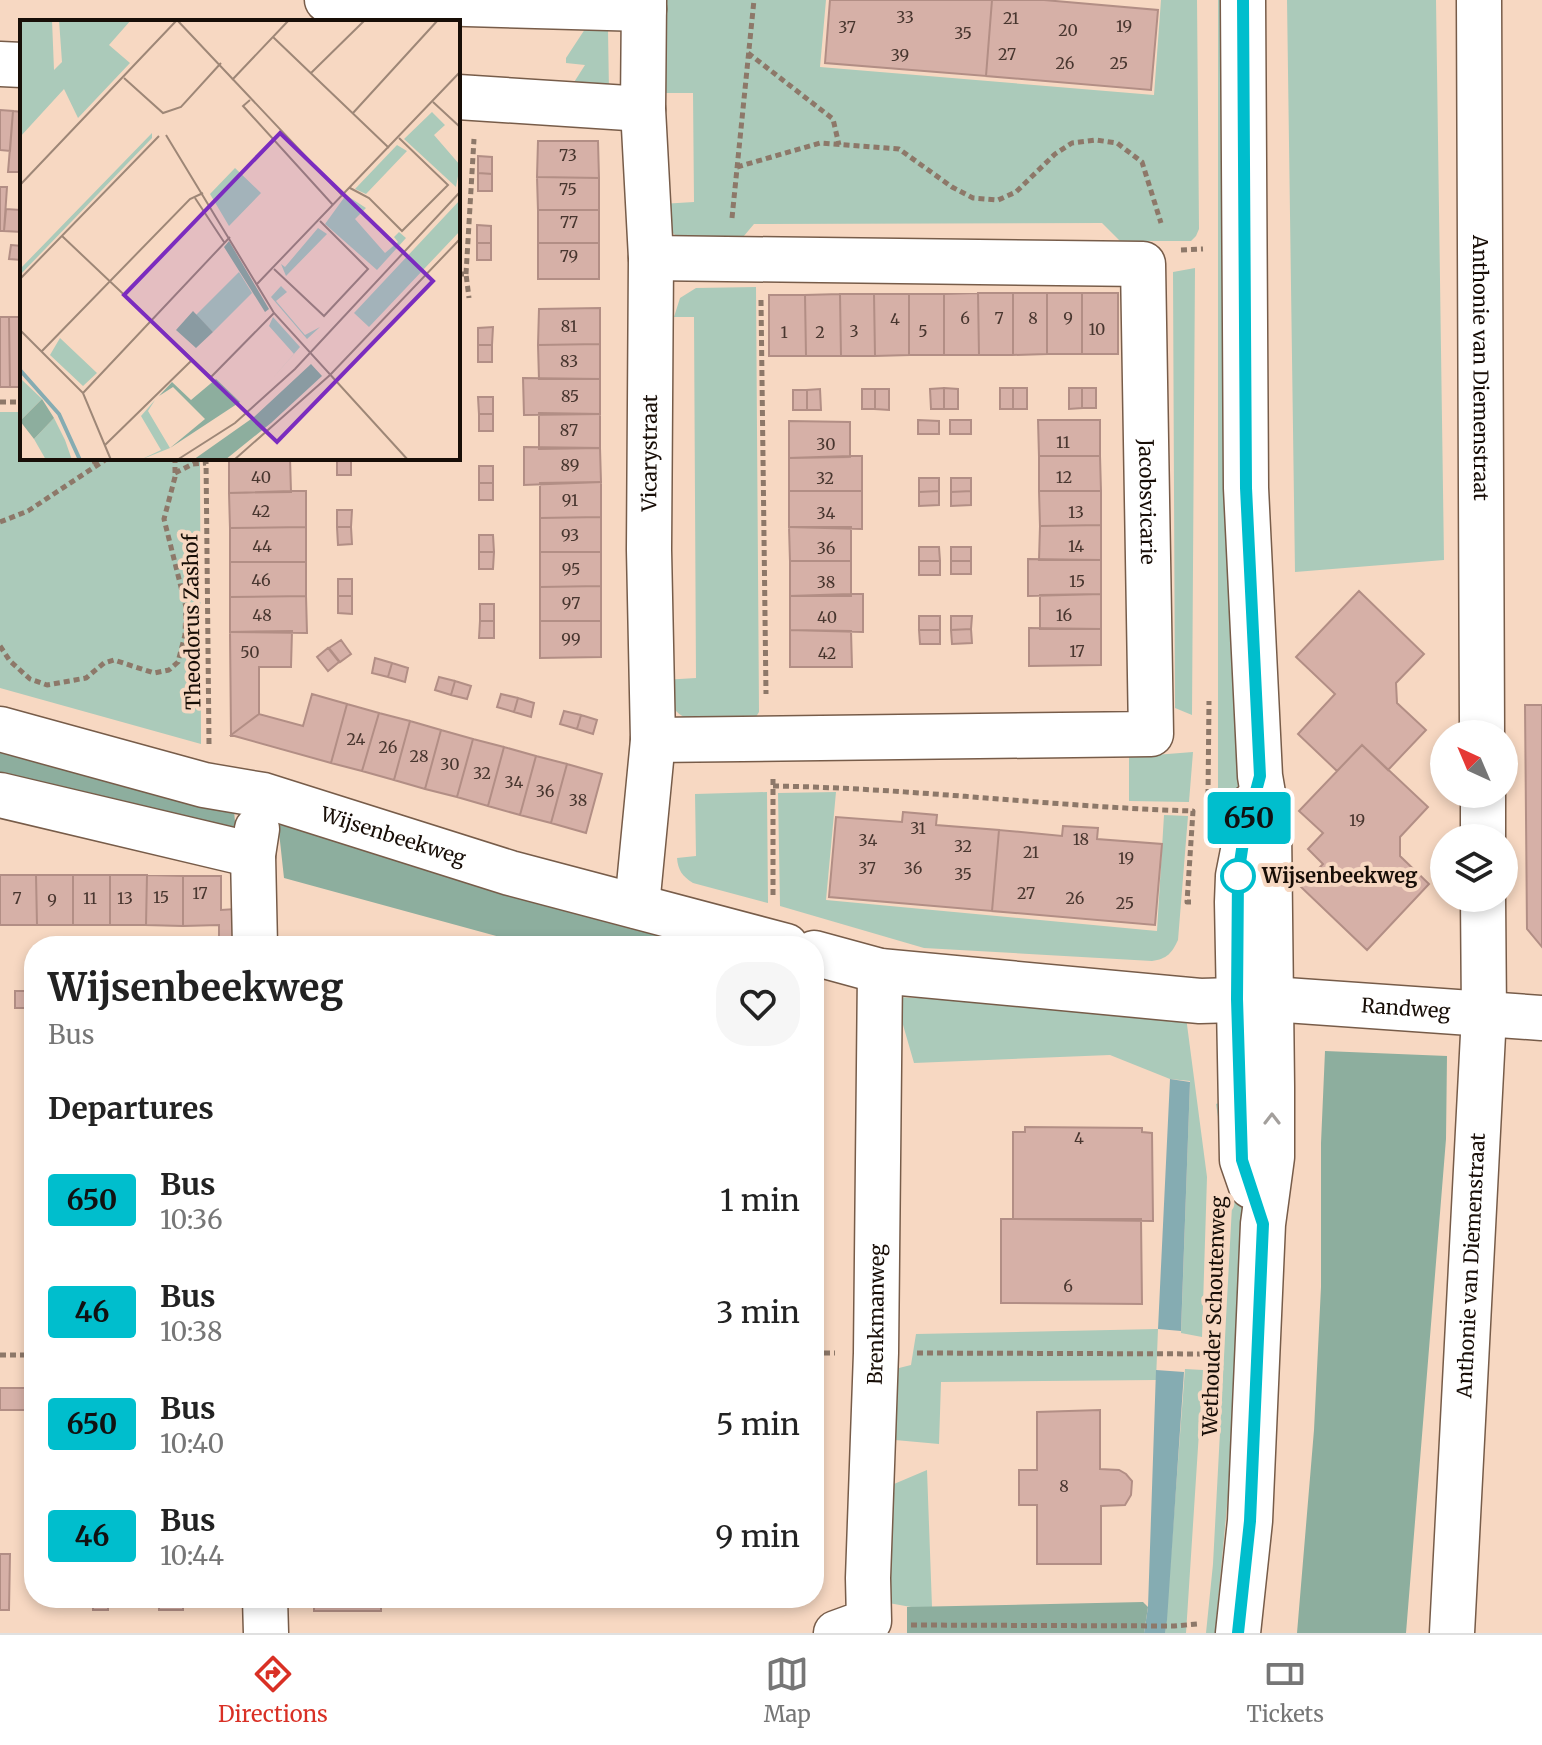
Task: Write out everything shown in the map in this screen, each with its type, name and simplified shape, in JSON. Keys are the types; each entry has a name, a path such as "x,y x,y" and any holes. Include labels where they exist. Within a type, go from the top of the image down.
{"street":[{"path":"327,0 644,4"},
{"path":"1218,1628 1250,1521 1263,1224 1272,1157 1254,999 1269,829 1260,776 1246,488 1243,0"},
{"name":"Anthonie van Diemenstraat","path":"1479,0 1482,720"},
{"name":"Vicarystraat","path":"637,906 653,740 649,550 651,258 643,109 644,4"},
{"path":"0,64 20,65"},
{"path":"467,97 643,109"},
{"name":"Jacobsvicarie","path":"651,258 1143,264 1151,734 653,740"},
{"name":"Wijsenbeekweg","path":"0,729 204,785 263,795 510,873 748,936"},
{"path":"0,795 253,855"},
{"path":"255,936 253,855 263,795"},
{"name":"Anthonie van Diemenstraat","path":"1452,1633 1484,1015 1483,912"},
{"path":"824,956 880,971 1200,1001 1254,999"},
{"name":"Brenkmanweg","path":"852,1627 868,1578 876,1353 880,971"},
{"name":"Randweg","path":"1254,999 1542,1018"},
{"path":"265,1608 266,1633"}],"path":[{"path":"754,0 737,167 766,710 773,737 773,905 776,936"},
{"path":"748,53 833,119 839,145"},
{"path":"467,97 466,274 469,298"},
{"path":"737,167 820,143 899,149 952,187 973,198 998,200 1016,192 1055,154 1072,143 1096,140 1117,143 1142,162 1165,236"},
{"path":"460,274 466,274"},
{"path":"94,460 96,466"},
{"path":"0,522 28,511 105,460"},
{"path":"0,646 10,661 30,679 47,685 86,678 104,663 114,660 154,673 169,670 178,662 185,635 186,607 164,519 175,460"},
{"path":"175,473 206,460"},
{"name":"Theodorus Zashof","path":"204,785 210,735 206,460"},
{"path":"773,786 837,787 1116,809 1193,811 1187,902 1196,902"},
{"name":"Wethouder Schoutenweg","path":"876,1353 1216,1354 1217,1339"},
{"path":"824,1353 876,1353"},
{"path":"0,1355 24,1355"},
{"path":"852,1627 1134,1624 1218,1628"},
{"path":"1196,1633 1218,1628"}],"green space":[{"path":"660,0 826,0 820,67 1154,95 1161,0 1197,0 1199,229 1196,236 1191,241 1120,241 1102,223 754,224 738,243 680,239 669,230 661,204 694,202 693,93 660,93"},
{"path":"1218,0 1234,0 1238,798 1218,792"},
{"path":"1287,0 1436,0 1444,560 1295,572"},
{"path":"589,23 608,30 609,92 564,98 585,65 566,63 566,58"},
{"path":"1195,268 1192,715 1175,708 1173,272"},
{"path":"756,287 759,712 754,720 702,722 683,717 676,711 663,680 696,678 694,317 674,317 680,298 696,288"},
{"path":"0,412 20,412 20,460 200,460 201,744 0,688"},
{"path":"0,752 234,810 236,834 0,777"},
{"path":"1193,752 1189,802 1129,801 1129,757"},
{"path":"767,792 768,903 693,883 686,878 677,858 696,856 695,794"},
{"path":"836,792 826,900 1157,931 1164,815 1188,816 1178,940 1168,955 1152,961 924,948 780,906 778,793"},
{"path":"278,823 690,936 496,936 284,878"},
{"path":"895,997 1104,1005 1186,1017 1207,1177 1202,1337 1181,1333 1190,1081 1170,1079 1110,1055 914,1063"},
{"path":"1325,1051 1447,1056 1446,1139 1406,1633 1297,1633 1314,1430 1321,1287 1321,1143"},
{"path":"1226,1100 1246,1203 1231,1464 1215,1633 1206,1633 1213,1564 1232,1206 1216,1104"},
{"path":"1158,1329 1156,1380 941,1382 939,1444 895,1440 891,1370 911,1365 916,1334"},
{"path":"1185,1369 1203,1370 1186,1633 1165,1633"},
{"path":"927,1470 932,1607 883,1602 894,1484"},
{"path":"1143,1602 1148,1607 1144,1633 907,1633 907,1607"}],"water":[{"path":"1170,1079 1190,1082 1181,1331 1158,1329"},
{"path":"1156,1370 1184,1372 1167,1620 1165,1633 1144,1633 1148,1607"}],"building":[{"path":"830,0 992,0 986,76 825,63"},
{"path":"992,0 1044,0 1158,10 1151,90 986,76"},
{"path":"0,110 13,111 10,151 0,150"},
{"path":"13,111 20,112 20,172 8,172"},
{"path":"538,141 598,141 599,178 537,177"},
{"path":"478,156 492,157 492,174 478,173"},
{"path":"478,173 492,174 492,191 478,191"},
{"path":"537,177 599,178 599,210 538,210"},
{"path":"0,187 7,187 4,231 0,231"},
{"path":"6,209 20,210 20,232 4,231"},
{"path":"538,210 599,210 599,243 538,243"},
{"path":"477,225 491,226 491,243 477,243"},
{"path":"477,243 491,243 491,260 477,260"},
{"path":"538,243 599,243 599,279 538,279"},
{"path":"11,245 20,246 20,260 9,259"},
{"path":"978,293 1013,293 1013,355 979,355"},
{"path":"978,293 979,355 944,355 944,294"},
{"path":"1013,293 1047,293 1047,354 1013,355"},
{"path":"1047,293 1082,293 1082,354 1047,354"},
{"path":"1082,293 1118,293 1118,354 1082,354"},
{"path":"840,294 841,356 806,356 805,295"},
{"path":"840,294 874,294 875,356 841,356"},
{"path":"874,294 909,294 909,355 875,356"},
{"path":"909,294 944,294 944,355 909,355"},
{"path":"769,295 805,295 806,356 769,356"},
{"path":"600,308 600,344 538,345 539,309"},
{"path":"0,317 9,317 10,387 0,387"},
{"path":"9,317 20,317 20,387 10,387"},
{"path":"493,327 492,345 478,345 478,328"},
{"path":"600,344 600,379 539,379 538,345"},
{"path":"478,345 492,345 492,362 478,362"},
{"path":"523,378 600,379 600,414 524,415"},
{"path":"944,388 944,409 931,409 930,389"},
{"path":"944,388 958,389 958,409 944,409"},
{"path":"1000,388 1013,388 1013,409 1000,409"},
{"path":"1013,388 1027,388 1027,409 1013,409"},
{"path":"1069,388 1082,388 1082,408 1069,409"},
{"path":"1082,388 1096,388 1096,408 1082,408"},
{"path":"820,389 821,410 807,410 807,390"},
{"path":"862,389 875,389 875,409 862,409"},
{"path":"875,389 889,389 889,410 875,409"},
{"path":"793,390 807,390 807,410 793,410"},
{"path":"478,397 493,397 493,414 479,414"},
{"path":"539,413 600,414 600,448 539,449"},
{"path":"479,414 493,414 493,431 479,431"},
{"path":"918,420 939,421 939,434 918,434"},
{"path":"950,420 971,420 971,434 950,434"},
{"path":"1038,420 1100,420 1100,456 1039,456"},
{"path":"789,421 850,422 850,457 789,458"},
{"path":"524,447 600,448 601,482 524,485"},
{"path":"862,456 862,491 789,491 789,458"},
{"path":"1039,456 1100,456 1101,491 1039,491"},
{"path":"229,460 290,460 291,492 229,493"},
{"path":"337,460 351,460 351,475 337,475"},
{"path":"479,466 493,466 493,483 479,483"},
{"path":"919,478 939,478 939,491 919,492"},
{"path":"951,478 971,478 971,491 951,492"},
{"path":"601,482 601,517 540,518 540,483"},
{"path":"479,483 493,483 493,500 479,500"},
{"path":"306,491 306,527 230,528 229,493"},
{"path":"789,491 862,491 862,529 789,527"},
{"path":"939,491 939,505 919,506 919,492"},
{"path":"971,491 971,505 951,506 951,492"},
{"path":"1039,491 1101,491 1101,525 1040,526"},
{"path":"337,510 352,510 351,527 337,527"},
{"path":"601,517 601,552 540,552 540,518"},
{"path":"1101,525 1101,560 1039,560 1040,526"},
{"path":"306,527 306,562 230,562 230,528"},
{"path":"337,527 351,527 352,544 338,545"},
{"path":"789,527 851,527 851,561 790,561"},
{"path":"479,535 493,535 494,552 479,552"},
{"path":"919,547 939,547 940,561 919,561"},
{"path":"951,547 971,547 971,561 951,561"},
{"path":"479,552 494,552 493,569 479,569"},
{"path":"540,552 601,552 601,586 540,587"},
{"path":"1028,559 1101,560 1101,594 1028,596"},
{"path":"790,561 851,561 851,596 790,596"},
{"path":"919,561 940,561 940,575 919,575"},
{"path":"951,561 971,561 971,574 951,574"},
{"path":"230,562 306,562 306,596 230,597"},
{"path":"338,579 352,579 352,596 338,596"},
{"path":"601,586 601,621 540,621 540,587"},
{"path":"1359,591 1424,654 1396,683 1397,703 1426,730 1388,770 1362,745 1337,771 1298,734 1335,694 1296,657"},
{"path":"863,594 863,632 790,630 790,596"},
{"path":"1101,594 1101,629 1040,629 1040,595"},
{"path":"306,596 307,633 230,632 230,597"},
{"path":"338,596 352,596 352,614 338,613"},
{"path":"480,604 494,604 494,621 480,621"},
{"path":"919,616 940,616 940,630 919,630"},
{"path":"951,616 972,616 971,629 951,630"},
{"path":"480,621 494,621 494,638 479,638"},
{"path":"540,621 601,621 601,657 540,658"},
{"path":"1029,628 1101,629 1101,665 1029,666"},
{"path":"971,629 972,643 952,644 951,630"},
{"path":"790,630 851,631 852,667 790,667"},
{"path":"919,630 940,630 940,644 920,644"},
{"path":"292,631 291,667 259,667 259,714 231,735 230,632"},
{"path":"341,640 351,654 340,662 329,648"},
{"path":"328,648 339,662 328,671 317,657"},
{"path":"375,658 392,663 388,677 372,673"},
{"path":"392,663 408,668 405,682 388,677"},
{"path":"439,677 455,681 451,695 435,690"},
{"path":"455,681 471,686 467,699 451,695"},
{"path":"312,694 347,704 331,763 231,735 259,714 303,726"},
{"path":"501,694 518,698 514,712 497,707"},
{"path":"518,698 534,703 531,717 514,712"},
{"path":"347,704 379,713 362,771 331,763"},
{"path":"1525,705 1542,705 1542,947 1527,929"},
{"path":"564,711 581,715 577,729 560,724"},
{"path":"379,713 410,721 394,780 362,771"},
{"path":"581,715 597,720 593,734 577,729"},
{"path":"410,721 441,730 425,789 394,780"},
{"path":"441,730 473,739 457,797 425,789"},
{"path":"473,739 504,747 488,806 457,797"},
{"path":"1362,745 1428,807 1400,837 1400,856 1429,884 1367,950 1301,887 1323,864 1308,849 1323,833 1299,811"},
{"path":"504,747 536,756 520,815 488,806"},
{"path":"536,756 567,764 551,823 520,815"},
{"path":"567,764 602,774 586,833 551,823"},
{"path":"903,812 937,815 936,825 999,830 992,911 829,897 836,817 902,822"},
{"path":"1063,826 1098,828 1097,839 1162,844 1155,925 992,911 999,830 1062,836"},
{"path":"0,875 36,875 37,925 0,925"},
{"path":"36,875 73,875 73,925 37,925"},
{"path":"73,875 110,875 110,925 73,925"},
{"path":"110,875 147,875 146,925 110,925"},
{"path":"147,875 183,876 183,926 146,925"},
{"path":"183,876 221,876 221,910 235,909 235,936 219,936 219,925 183,926"},
{"path":"15,991 24,991 24,1008 15,1008"},
{"path":"1025,1127 1142,1128 1142,1132 1152,1133 1153,1221 1013,1219 1013,1132 1025,1132"},
{"path":"1001,1219 1141,1219 1142,1304 1001,1303"},
{"path":"0,1388 24,1388 24,1410 0,1410"},
{"path":"1100,1410 1100,1469 1119,1470 1126,1474 1132,1481 1131,1495 1125,1505 1101,1506 1101,1564 1037,1564 1037,1505 1019,1505 1019,1470 1037,1470 1037,1412"},
{"path":"0,1554 10,1554 9,1610 0,1610"},
{"path":"159,1608 183,1608 183,1610"},
{"path":"314,1608 381,1608 381,1611 314,1611"}],"bus line":[{"name":"650","path":"1238,1633 1250,1521 1263,1224 1242,1160 1237,999 1238,876 1244,836 1260,776 1246,488 1243,0"}],"place":[{"name":"Wijsenbeekweg","path":"1238,876"}]}
